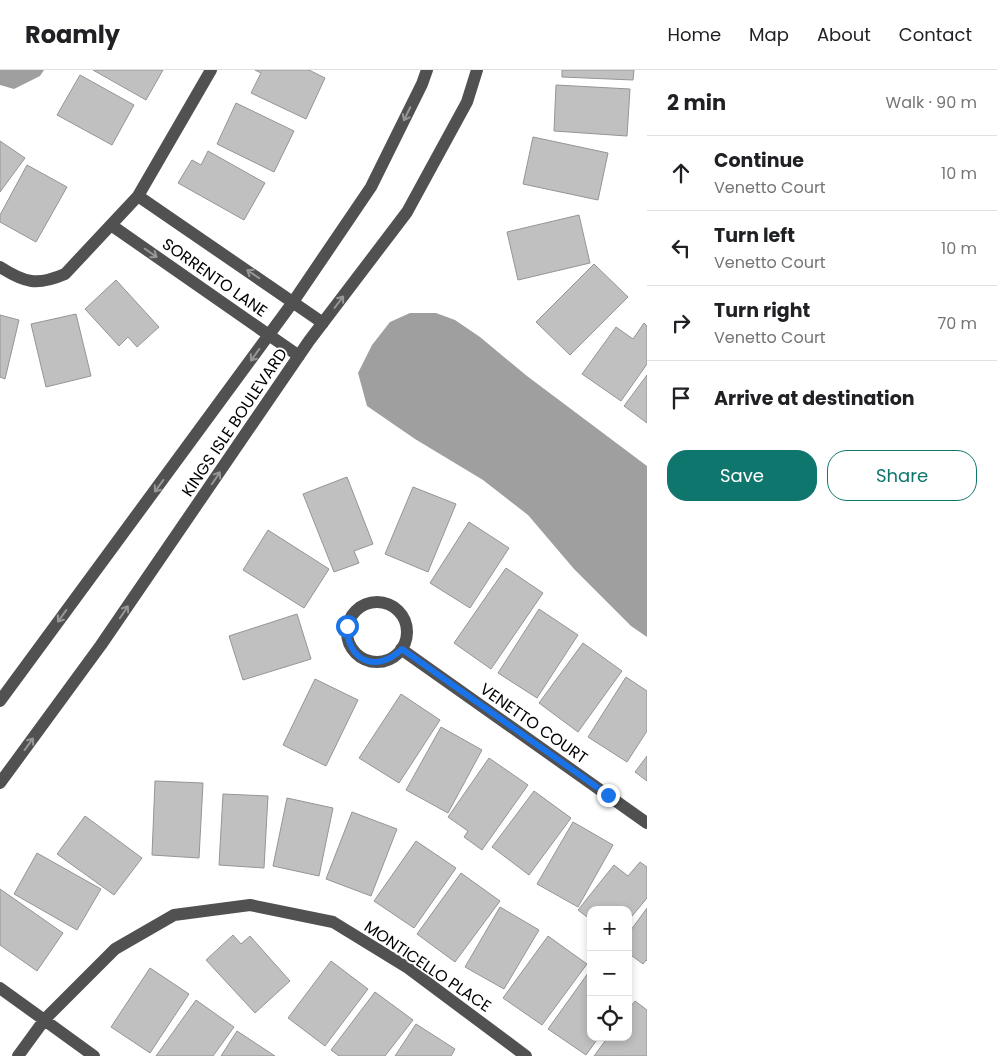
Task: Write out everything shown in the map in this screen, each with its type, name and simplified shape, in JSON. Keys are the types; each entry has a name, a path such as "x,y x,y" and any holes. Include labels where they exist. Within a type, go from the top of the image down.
{"street":[{"path":"0,267 17,278 28,281 52,280 65,274 138,196 211,70"},
{"name":"KINGS ISLE BOULEVARD","path":"0,701 293,302 371,187 422,84 427,70"},
{"name":"KINGS ISLE BOULEVARD","path":"0,783 101,645 299,356 407,212 467,102 477,70"},
{"name":"SORRENTO LANE","path":"138,196 324,323"},
{"name":"SORRENTO LANE","path":"111,225 299,356"},
{"path":"383,602 394,607 402,616 406,626 406,638 402,649 393,658 382,662 370,662 360,657 351,649 347,638 347,626 351,615 360,607 371,603 383,602"},
{"name":"VENETTO COURT","path":"402,649 647,823"},
{"name":"MONTICELLO PLACE","path":"18,1056 45,1020 115,949 174,915 250,905 333,922 408,968 526,1056"},
{"path":"0,988 94,1056"}],"shaded area":[{"path":"0,70 44,70 40,76 14,89 0,85"},
{"path":"410,313 436,313 455,320 480,337 527,376 647,466 647,637 631,626 574,569 528,515 483,480 415,439 367,406 358,373 372,345 390,322"}],"building":[{"path":"93,70 163,70 146,100"},
{"path":"255,70 309,70 325,78 306,119 251,93 261,73"},
{"path":"562,70 634,70 633,80 562,77"},
{"path":"80,75 134,105 112,145 57,115"},
{"path":"556,85 630,89 627,136 554,131"},
{"path":"236,103 294,131 274,172 217,144"},
{"path":"533,137 608,153 598,200 523,184"},
{"path":"0,141 25,158 0,192"},
{"path":"208,151 265,183 244,220 178,183 192,160 201,165"},
{"path":"27,165 67,187 36,242 0,222 0,215"},
{"path":"579,215 590,263 518,280 507,232"},
{"path":"594,264 628,297 570,355 536,322"},
{"path":"116,280 159,327 137,347 128,337 119,346 85,309"},
{"path":"76,314 91,376 46,387 31,324"},
{"path":"0,315 19,320 5,379 0,377"},
{"path":"644,323 647,326 647,364 621,401 582,374 616,327 633,339"},
{"path":"647,375 647,423 624,406"},
{"path":"347,477 373,544 354,551 359,563 334,572 303,494"},
{"path":"413,487 456,504 428,572 385,554"},
{"path":"469,522 509,548 470,608 430,583"},
{"path":"268,530 329,569 304,608 243,570"},
{"path":"506,568 543,593 491,669 454,643"},
{"path":"539,609 578,635 537,698 498,673"},
{"path":"297,614 311,659 243,680 229,636"},
{"path":"583,643 622,671 578,732 539,703"},
{"path":"626,677 647,691 647,731 627,762 588,737"},
{"path":"315,679 358,700 326,766 283,745"},
{"path":"401,694 440,720 399,783 359,758"},
{"path":"441,727 482,750 448,813 406,790"},
{"path":"647,756 647,781 635,772"},
{"path":"489,758 528,785 482,850 464,837 468,831 448,817"},
{"path":"155,781 203,783 199,858 152,855"},
{"path":"534,791 571,818 529,875 492,847"},
{"path":"223,794 268,796 264,868 219,865"},
{"path":"287,798 333,808 319,876 273,866"},
{"path":"352,812 397,829 371,896 326,879"},
{"path":"85,816 142,858 114,895 57,854"},
{"path":"573,822 613,845 578,907 537,884"},
{"path":"416,841 456,868 414,928 374,901"},
{"path":"37,853 101,889 77,930 14,894"},
{"path":"640,862 647,867 647,898 632,916 632,906 587,906 587,917 578,910 614,865 628,876"},
{"path":"461,873 500,901 455,962 417,934"},
{"path":"0,889 63,933 37,971 0,945"},
{"path":"500,907 539,930 504,989 465,967"},
{"path":"647,908 647,961 643,964 632,956 632,929"},
{"path":"233,935 241,944 250,936 290,981 255,1013 206,960"},
{"path":"548,936 587,964 542,1025 503,998"},
{"path":"331,961 368,989 325,1046 288,1018"},
{"path":"150,968 189,994 150,1053 111,1027"},
{"path":"587,975 587,1041 596,1041 586,1055 548,1029"},
{"path":"375,992 413,1020 385,1056 339,1056 331,1050"},
{"path":"196,1000 234,1027 213,1056 156,1056"},
{"path":"635,1001 647,1010 647,1056 594,1056 605,1041 632,1041 632,1005"},
{"path":"416,1024 455,1049 451,1056 395,1056"},
{"path":"237,1031 275,1056 221,1056"}],"route":[{"path":"347,626 347,638 351,649 360,657 370,662 382,662 393,658 402,649 608,795"}]}
